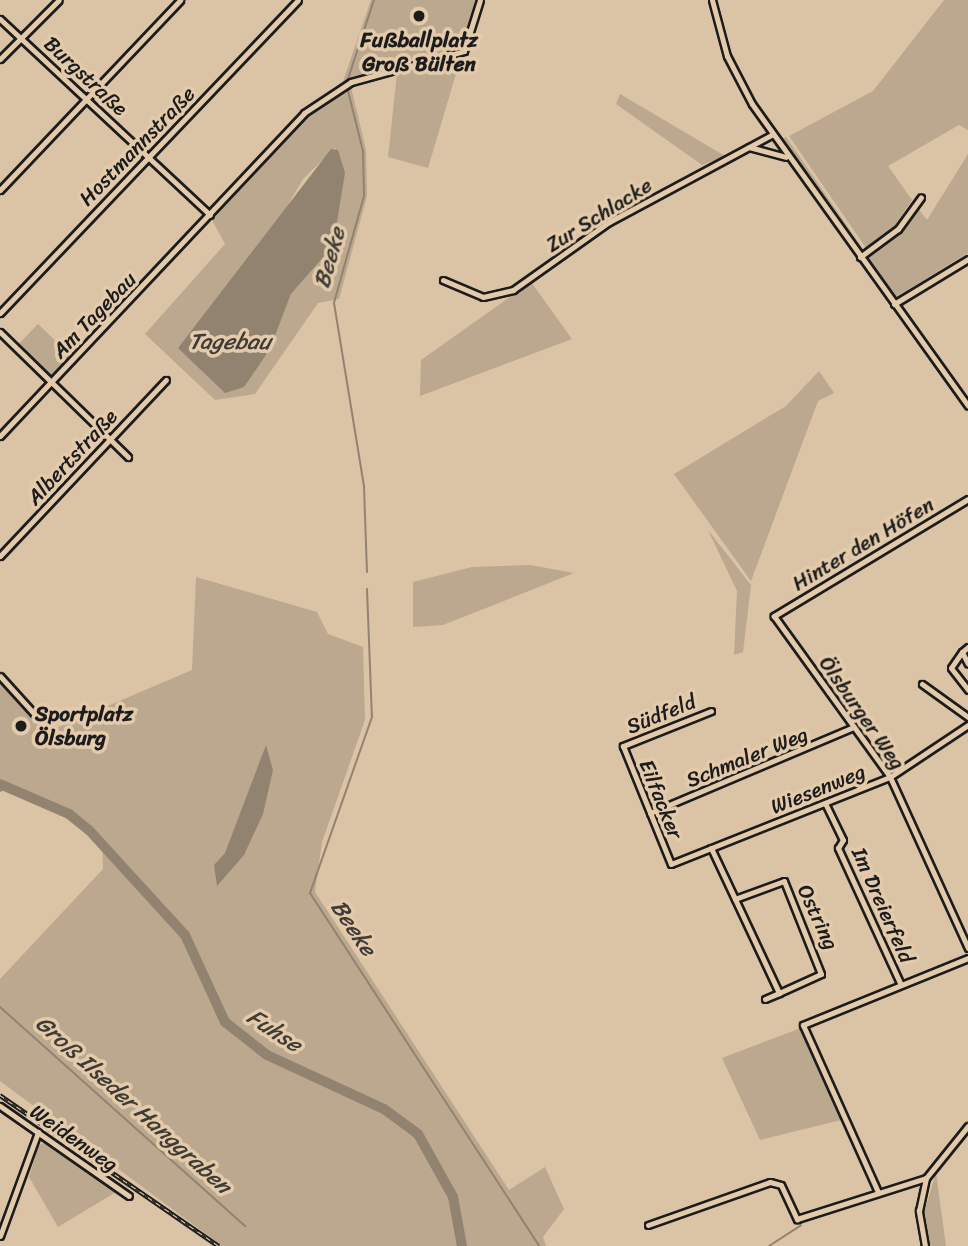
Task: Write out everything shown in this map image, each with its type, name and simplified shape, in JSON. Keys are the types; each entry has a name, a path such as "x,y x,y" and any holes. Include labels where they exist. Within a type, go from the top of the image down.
{"street":[{"path":"0,59 59,0"},
{"path":"0,190 180,0"},
{"name":"Hostmannstraße","path":"0,313 298,0"},
{"name":"Am Tagebau","path":"0,436 304,113 351,82 464,51 480,0"},
{"path":"712,0 733,69 771,135 968,406"},
{"name":"Burgstraße","path":"0,19 88,98 210,215"},
{"name":"Zur Schlacke","path":"443,280 483,297 513,290 609,222 771,135"},
{"path":"749,147 787,158"},
{"path":"860,257 898,229 921,197"},
{"path":"894,304 968,259"},
{"path":"0,332 128,457"},
{"name":"Albertstraße","path":"0,556 166,380"},
{"name":"Hinter den Höfen","path":"774,615 968,499"},
{"name":"Ölsburger Weg","path":"774,615 890,777 968,948"},
{"path":"968,647 951,668 968,690"},
{"path":"962,652 968,664"},
{"path":"0,676 39,719"},
{"path":"922,684 968,717"},
{"name":"Südfeld","path":"623,746 711,711"},
{"name":"Wiesenweg","path":"671,864 890,777 968,725"},
{"name":"Schmaler Weg","path":"650,813 854,727"},
{"name":"Eilfacker","path":"623,746 671,864"},
{"name":"Im Dreierfeld","path":"825,803 843,840 838,848 900,983"},
{"path":"711,848 779,993"},
{"name":"Ostring","path":"735,899 784,881 823,971 765,999"},
{"path":"878,1192 803,1025 900,983 968,958"},
{"name":"Weidenweg","path":"0,1107 129,1196"},
{"path":"925,1246 919,1211 926,1178 968,1126"},
{"path":"0,1236 38,1132"},
{"path":"648,1225 770,1182 781,1185 797,1219 926,1178"}],"shaded area":[{"path":"371,0 478,0 428,168 388,157 397,73 351,87 366,150 367,196 339,299 318,303 255,394 215,400 145,334 225,244 212,220 306,115 340,90","holes":["335,148 344,173 311,271 291,294 270,349 178,348 280,219 303,179"]},
{"path":"944,0 968,0 968,130 959,125 888,166 912,200 890,232 866,248 789,136 873,91"},
{"path":"620,94 725,156 702,165 616,104"},
{"path":"786,137 863,249 782,139"},
{"path":"968,154 968,253 894,298 865,256 899,232 917,207 927,220"},
{"path":"531,282 572,339 420,396 421,360"},
{"path":"38,324 71,356 49,379 16,347"},
{"path":"819,371 834,393 818,401 751,581 674,474 786,406"},
{"path":"708,530 751,585 743,652 734,655 737,591"},
{"path":"530,565 574,573 443,625 413,627 413,582 472,567"},
{"path":"196,577 317,612 328,634 363,647 365,720 322,842 315,892 509,1190 545,1167 564,1209 543,1237 546,1246 222,1246 0,1081 0,979 103,869 102,839 91,827 0,781 0,678 49,731 192,670"},
{"path":"801,1028 841,1120 760,1140 722,1058"},
{"path":"47,1142 116,1192 58,1227 29,1177 39,1145"},
{"path":"936,1173 946,1246 930,1246 924,1213"}],"water":[{"name":"Tagebau","path":"331,149 338,150 345,173 333,246 291,294 270,349 244,387 225,393 178,348"},
{"path":"266,745 273,770 263,814 244,855 217,886 214,865 225,853"}],"waterway":[{"name":"Beeke","path":"347,82 374,0"},
{"name":"Beeke","path":"347,87 363,151 364,196 334,303 364,487 367,572"},
{"name":"Beeke","path":"367,589 372,717 310,893 539,1246"},
{"name":"Fuhse","path":"0,784 69,814 89,830 185,935 225,1022 267,1055 384,1109 418,1134 453,1197 462,1246"},
{"name":"Fuhse","path":"0,791 9,786"},
{"name":"Groß Ilseder Hanggraben","path":"0,1007 245,1226"},
{"path":"769,1246 801,1225"}],"railway":[{"path":"0,1095 219,1246"}],"place":[{"name":"Fußballplatz Groß Bülten","path":"419,16"},
{"name":"Sportplatz Ölsburg","path":"21,726"}]}
